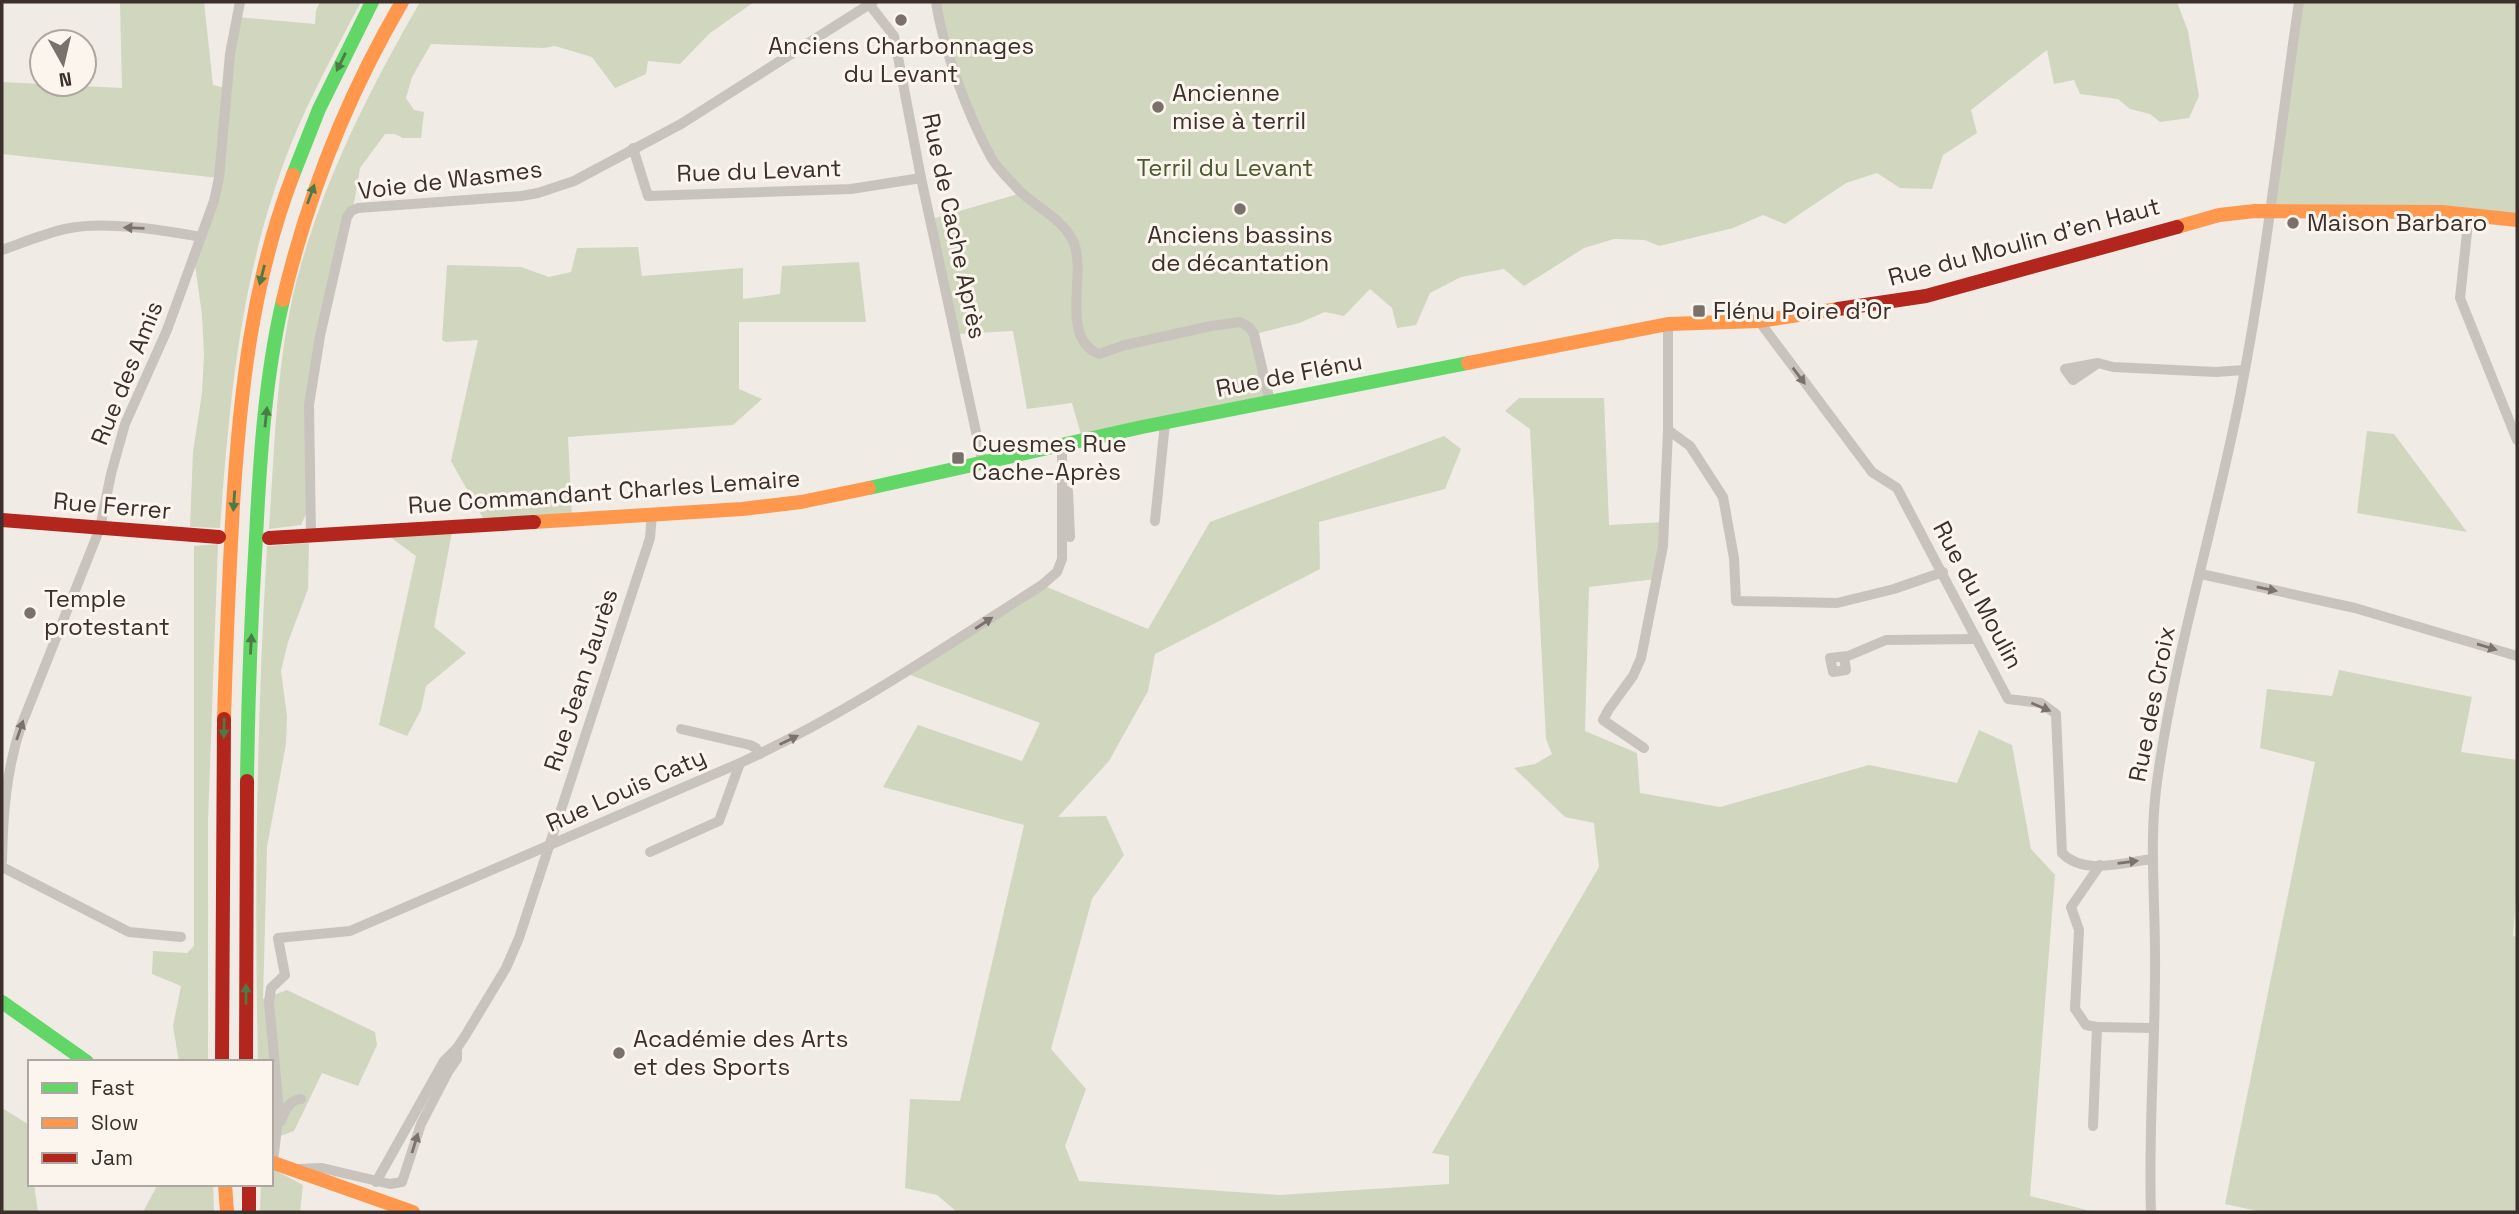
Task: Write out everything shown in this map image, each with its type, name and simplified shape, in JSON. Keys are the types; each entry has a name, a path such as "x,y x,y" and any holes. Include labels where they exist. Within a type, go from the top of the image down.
{"main road":[{"path":"222,1060 220,890 225,679 236,459 248,351 257,298 285,195 303,144 372,2"},
{"path":"246,1060 245,889 249,680 261,458 272,355 293,253 326,153 346,105 402,2"},
{"name":"Rue du Moulin d'en Haut","path":"1421,373 1668,324 1759,321 1926,296 2219,215 2269,211 2469,214 2517,220"},
{"name":"Rue de Flénu","path":"1062,446 1421,373"},
{"name":"Rue Commandant Charles Lemaire","path":"311,536 742,509 801,502 1062,446"},
{"name":"Rue Ferrer","path":"2,520 219,537"},
{"path":"269,538 311,536"},
{"path":"2,1002 84,1060"},
{"path":"273,1162 413,1212"},
{"path":"225,1186 227,1212"},
{"path":"249,1186 249,1212"}],"street":[{"name":"Rue des Amis","path":"2,861 2,821 7,778 18,736 100,528 125,424 167,330 214,201 219,178 230,54 240,2"},
{"path":"936,2 954,70 992,159 1017,190 1060,223 1074,242 1077,269 1076,317 1090,350 1099,354 1125,345 1240,322 1254,334 1270,402"},
{"name":"Rue des Croix","path":"2151,1212 2155,955 2153,859 2157,783 2173,685 2201,574 2244,370 2299,2"},
{"name":"Voie de Wasmes","path":"311,536 309,405 320,337 347,217 351,211 358,208 538,193 573,181 705,110 871,3"},
{"name":"Rue de Cache Après","path":"871,3 894,36 921,178 983,464"},
{"name":"Rue du Levant","path":"633,148 649,196 851,189 921,178"},
{"path":"2469,214 2460,298 2517,440"},
{"path":"2,250 65,229 86,227 156,229 201,237"},
{"name":"Rue du Moulin","path":"1759,321 1872,472 1898,488 2008,699 2041,703 2056,714 2062,853 2070,862 2083,867 2153,859"},
{"path":"1644,748 1603,720 1633,676 1641,658 1663,546 1668,429 1668,324"},
{"path":"2098,363 2203,371 2244,370"},
{"path":"1155,521 1165,423"},
{"path":"1668,429 1690,446 1723,498 1734,558 1736,601 1837,603 1894,589 1943,572"},
{"name":"Rue Louis Caty","path":"273,1156 279,1111 269,1002 271,988 285,975 278,938 350,931 760,754 866,698 1042,585 1057,572 1062,559 1062,446"},
{"path":"1062,480 1068,489 1070,537"},
{"name":"Rue Jean Jaurès","path":"457,1048 457,1059 421,1124 402,1182 376,1182 444,1061 457,1048 513,953 650,538 652,514"},
{"path":"2201,574 2355,608 2517,656"},
{"path":"1844,657 1886,640 1978,639"},
{"path":"681,729 750,746 756,748 760,754"},
{"path":"650,852 719,821 740,763"},
{"path":"2100,865 2071,907 2079,930 2075,1009 2086,1025 2153,1028"},
{"path":"2,867 129,932 181,937"},
{"path":"2093,1126 2097,1027"},
{"path":"277,1130 288,1106 294,1100 301,1099"},
{"path":"293,1169 322,1168 376,1182"}],"green space":[{"path":"120,2 204,2 213,85 226,88 237,17 315,24 316,10 320,2 361,2 324,72 291,144 260,238 240,333 220,528 190,527 193,452 202,393 204,354 194,258 219,178 2,154 2,82 28,83 28,98 98,98 98,87 122,88"},
{"path":"420,2 754,2 710,33 680,64 648,61 646,74 615,88 592,57 555,46 544,48 431,44 412,77 406,98 414,110 424,112 421,138 385,134 360,168 314,366 310,505 301,525 269,529 280,372 297,279 334,171 383,69"},
{"name":"Terril du Levant","path":"936,2 2177,2 2188,31 2199,96 2189,118 2160,122 2150,114 2130,109 2118,99 2080,94 2074,80 2054,84 2047,50 1971,110 1977,133 1943,155 1932,189 1900,188 1877,173 1846,183 1785,224 1763,215 1733,228 1659,246 1645,240 1614,239 1584,248 1524,286 1504,269 1461,277 1430,293 1416,325 1397,328 1392,308 1370,289 1344,316 1325,312 1299,323 1255,334 1270,402 1082,438 1072,403 1027,409 1013,331 956,334 932,219 1021,193 975,124"},
{"path":"2298,2 2517,2 2517,220 2269,211"},
{"path":"638,247 642,276 743,268 743,299 780,294 782,266 859,262 866,322 739,322 739,389 762,399 733,425 568,437 572,519 487,525 451,461 478,340 442,340 447,265 521,267 549,277 571,272 577,248"},
{"path":"1519,398 1604,398 1609,525 1665,522 1656,579 1589,587 1585,731 1637,753 1640,793 1720,807 1869,765 1957,783 1979,730 2012,745 2031,849 2055,875 2030,1196 2095,1212 957,1212 937,1195 905,1188 910,1099 960,1101 1024,825 883,787 918,725 1022,761 1040,723 905,673 1042,585 1148,629 1210,522 1444,436 1461,449 1445,489 1319,522 1320,569 1155,654 1148,691 1109,761 1058,817 1106,816 1124,855 1092,899 1051,1049 1086,1089 1065,1146 1079,1181 1280,1195 1449,1184 1449,1156 1432,1153 1599,867 1594,823 1565,817 1514,768 1535,764 1552,754 1546,739 1530,429 1505,411"},
{"path":"2367,431 2394,434 2467,532 2357,513"},
{"path":"453,527 434,627 466,653 426,686 421,710 407,736 379,725 416,556 382,531"},
{"path":"309,543 308,589 288,642 281,671 287,716 286,744 267,847 263,999 287,990 375,1032 377,1045 358,1086 322,1073 294,1131 273,1138 273,1060 258,1060 256,933 259,740 267,546"},
{"path":"218,544 208,821 208,1060 179,1060 173,1026 181,986 152,974 153,951 187,953 194,946 194,546"},
{"path":"2339,670 2472,697 2461,752 2517,760 2517,886 2513,936 2517,937 2517,1212 2262,1212 2225,1204 2315,762 2260,748 2267,689 2332,696"},
{"path":"2,1108 28,1124 28,1186 34,1186 38,1212 2,1212"},
{"path":"273,1169 303,1185 300,1212 260,1212 261,1186 273,1186"},
{"path":"157,1186 213,1186 214,1212 143,1212"}],"traffic: fast":[{"path":"293,175 319,109 372,2"},
{"path":"247,781 251,628 262,448 272,358 283,300"},
{"path":"869,488 1142,427 1468,363"},
{"path":"2,1002 84,1060"}],"traffic: slow":[{"path":"283,300 304,222 331,146 364,73 402,2"},
{"path":"224,719 233,505 244,380 267,256 293,175"},
{"path":"2177,227 2219,215 2255,211 2442,212 2517,220"},
{"path":"1468,363 1668,324 1759,321 1838,309"},
{"path":"534,522 742,509 801,502 869,488"},
{"path":"273,1163 413,1212"},
{"path":"225,1186 227,1212"}],"traffic: jam":[{"path":"1838,309 1926,296 2177,227"},
{"path":"2,520 219,537"},
{"path":"269,538 534,522"},
{"path":"222,1060 224,719"},
{"path":"246,1060 247,781"},
{"path":"249,1186 249,1212"}],"place":[{"name":"Anciens Charbonnages du Levant","path":"901,20"},
{"name":"Ancienne mise à terril","path":"1158,107"},
{"name":"Anciens bassins de décantation","path":"1240,209"},
{"name":"Maison Barbaro","path":"2293,223"},
{"name":"Flénu Poire d'Or","path":"1699,311"},
{"name":"Cuesmes Rue Cache-Après","path":"958,458"},
{"name":"Temple protestant","path":"30,613"},
{"name":"Académie des Arts et des Sports","path":"619,1053"}]}
